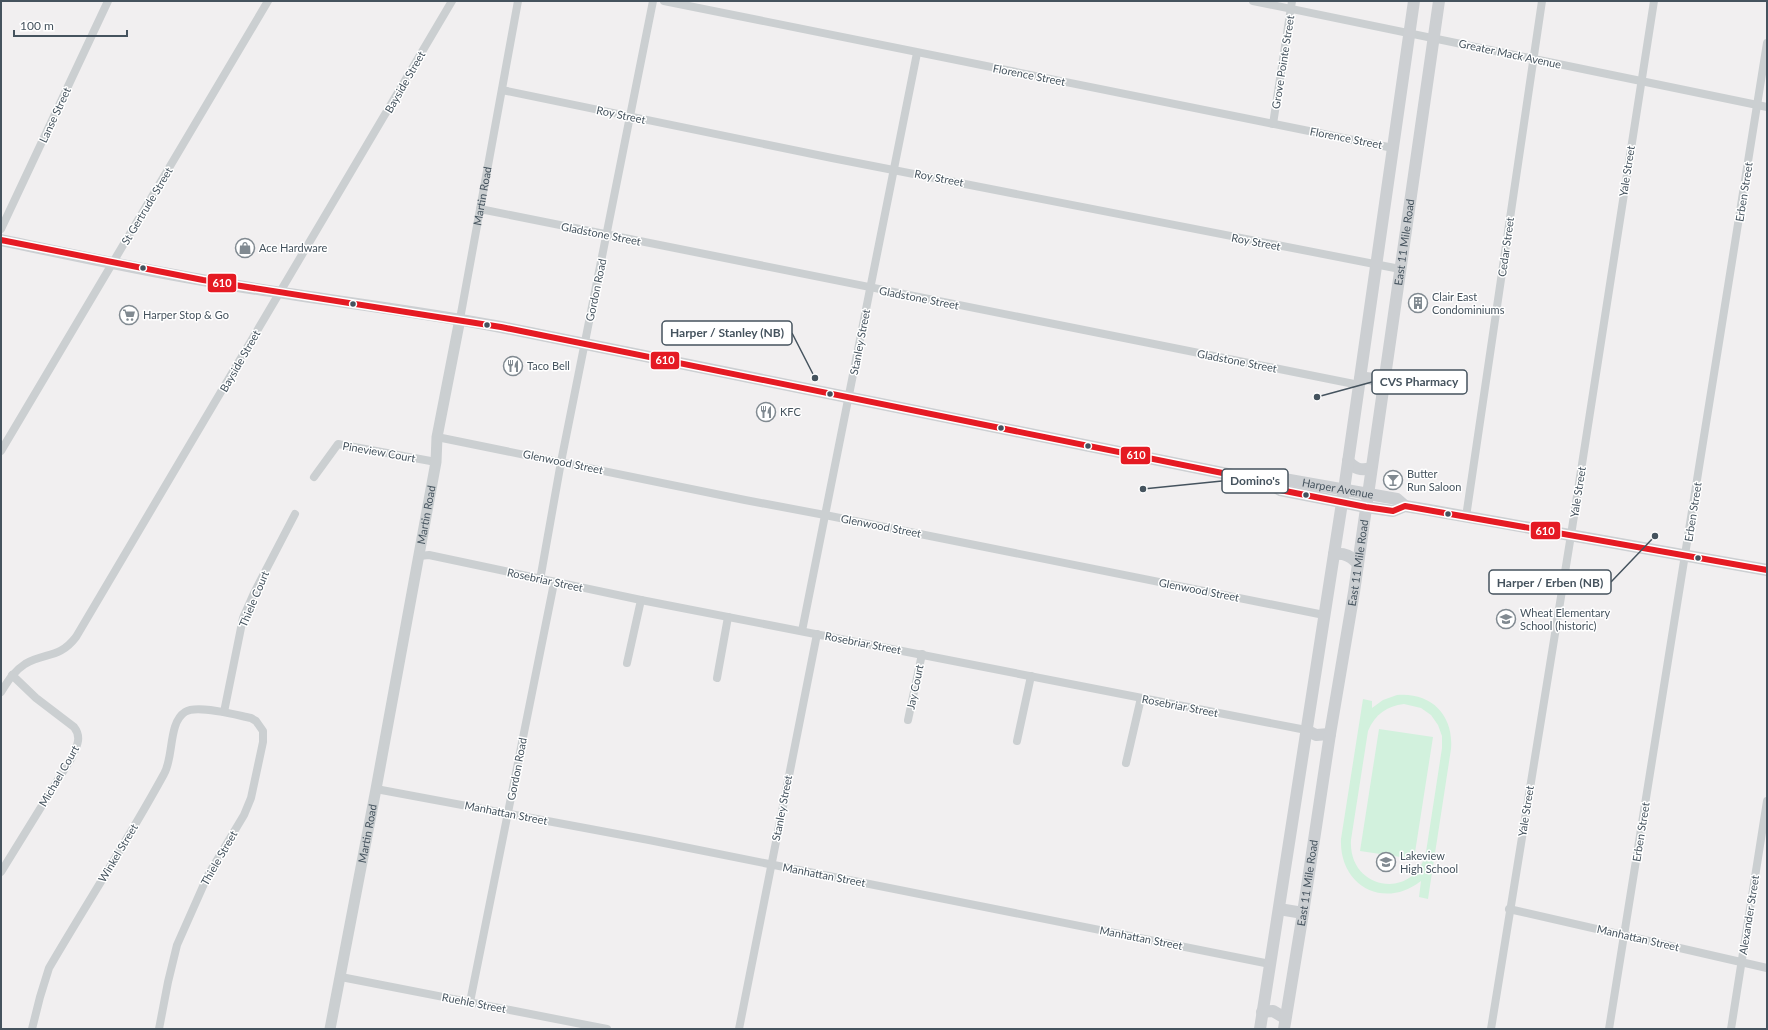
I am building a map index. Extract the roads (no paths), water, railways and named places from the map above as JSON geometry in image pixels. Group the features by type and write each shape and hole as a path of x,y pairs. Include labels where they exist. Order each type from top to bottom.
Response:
{"main road":[{"path":"1260,1029 1344,490 1414,1"},
{"name":"East 11 Mile Road","path":"1284,1024 1358,564 1439,1"},
{"name":"Harper Avenue","path":"1,240 112,264 280,292 460,319 1267,482 1280,490 1342,503 1393,511 1405,506"},
{"path":"1359,382 1370,378 1375,380 1383,388"},
{"path":"1348,461 1352,465 1362,470 1371,468"},
{"name":"Harper Avenue","path":"1267,482 1284,479 1397,499 1405,506 1767,570"},
{"path":"1334,554 1344,554 1350,556 1358,564"},
{"path":"1306,730 1316,735 1330,734"},
{"path":"1279,909 1303,913"},
{"path":"1262,1012 1272,1011 1284,1024"}],"street":[{"name":"Lanse Street","path":"1,229 108,1"},
{"name":"St Gertrude Street","path":"1,451 268,1"},
{"name":"Bayside Street","path":"1,692 12,675 26,664 65,650 76,637 452,1"},
{"name":"Martin Road","path":"330,1029 419,556 436,462 438,437 518,1"},
{"name":"Gordon Road","path":"540,580 561,462 654,1"},
{"name":"Florence Street","path":"664,1 1393,148"},
{"name":"Greater Mack Avenue","path":"1253,1 1291,5 1434,38 1767,107"},
{"name":"Cedar Street","path":"1466,517 1542,1"},
{"name":"Yale Street","path":"1491,1029 1509,909 1571,535 1654,1"},
{"name":"Grove Pointe Street","path":"1273,124 1291,5"},
{"name":"Erben Street","path":"1610,1029 1767,43"},
{"name":"Stanley Street","path":"802,631 917,53"},
{"name":"Roy Street","path":"502,90 894,170 1376,265"},
{"name":"Gladstone Street","path":"480,209 870,288 1359,382"},
{"path":"1376,265 1400,269"},
{"name":"Glenwood Street","path":"438,437 745,500 1324,615"},
{"name":"Pineview Court","path":"314,477 338,444 436,462"},
{"name":"Thiele Court","path":"224,712 243,618 254,592 295,514"},
{"name":"Rosebriar Street","path":"419,556 429,555 554,583 1306,730"},
{"name":"Gordon Road","path":"470,1002 554,583"},
{"path":"627,663 641,600"},
{"path":"716,678 728,617"},
{"name":"Stanley Street","path":"739,1029 817,634"},
{"name":"Jay Court","path":"908,720 922,654"},
{"name":"Michael Court","path":"1,872 72,757 79,740 77,731 74,727 41,703 12,675"},
{"path":"1017,741 1031,676"},
{"path":"1126,763 1141,698"},
{"name":"Winkel Street","path":"32,1029 49,968 166,772 177,722 184,712 190,710 224,712"},
{"name":"Thiele Street","path":"159,1029 177,945 208,875 244,815 256,780 263,742 263,731 261,726 250,718 224,712"},
{"name":"Manhattan Street","path":"376,788 771,864 1270,964"},
{"name":"Alexander Street","path":"1731,1029 1767,801"},
{"name":"Manhattan Street","path":"1509,909 1767,968"},
{"name":"Ruehle Street","path":"340,978 606,1029"}],"place":[{"name":"Ace Hardware","path":"245,248"},
{"name":"Clair East Condominiums","path":"1418,303"},
{"name":"Harper Stop & Go","path":"129,315"},
{"name":"Taco Bell","path":"513,366"},
{"name":"Harper / Stanley (NB)","path":"815,378"},
{"name":"CVS Pharmacy","path":"1317,397"},
{"name":"KFC","path":"766,412"},
{"name":"Butter Run Saloon","path":"1393,480"},
{"name":"Domino's","path":"1143,489"},
{"name":"Harper / Erben (NB)","path":"1655,536"},
{"name":"Wheat Elementary School (historic)","path":"1506,619"},
{"name":"Lakeview High School","path":"1386,862"}]}
